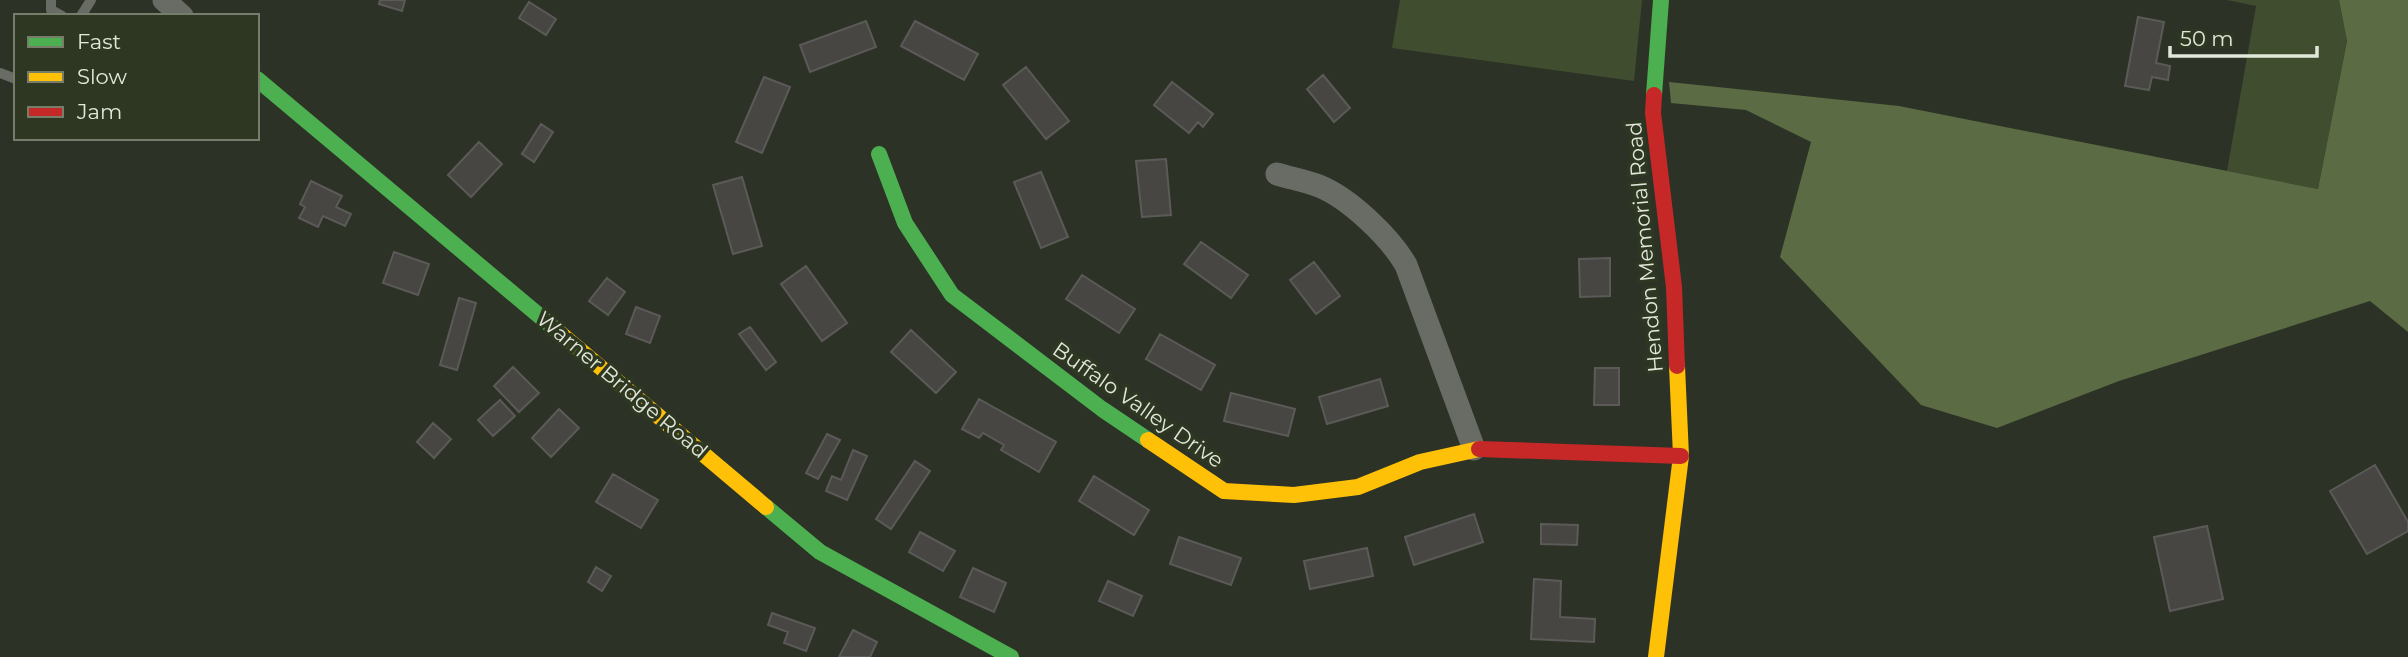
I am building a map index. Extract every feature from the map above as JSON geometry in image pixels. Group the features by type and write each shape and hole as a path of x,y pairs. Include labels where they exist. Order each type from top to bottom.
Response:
{"street":[{"path":"164,0 181,14"},
{"name":"Hendon Memorial Road","path":"1656,657 1681,456 1674,287 1653,113 1661,0"},
{"name":"Warner Bridge Road","path":"259,81 820,551 1011,657"},
{"name":"Buffalo Valley Drive","path":"878,154 905,223 952,295 1102,409 1224,491 1294,495 1357,487 1420,462 1474,449 1681,456"},
{"path":"1277,174 1320,187 1370,221 1394,244 1406,265 1474,449"}],"lane":[{"path":"51,0 51,10 58,14"}],"green space":[{"path":"1400,0 1642,0 1634,81 1392,48"},
{"path":"2227,0 2339,0 2347,41 2318,189 2227,171 2256,6"},
{"path":"2339,0 2408,0 2408,332 2370,301 2119,381 1997,428 1921,405 1780,257 1811,142 1746,110 1671,103 1669,82 1899,106 2318,189 2347,41"}],"building":[{"path":"380,0 405,0 402,11 379,4"},
{"path":"529,2 556,19 546,35 519,18"},
{"path":"2138,17 2164,22 2156,63 2170,66 2168,80 2152,77 2149,90 2125,86"},
{"path":"866,21 876,47 810,72 800,45"},
{"path":"915,21 978,54 964,80 901,46"},
{"path":"1026,67 1069,121 1046,139 1003,85"},
{"path":"1323,75 1350,108 1334,122 1307,89"},
{"path":"764,77 790,87 762,153 736,142"},
{"path":"1172,82 1213,114 1203,127 1198,122 1189,133 1154,105"},
{"path":"541,124 553,132 534,162 522,154"},
{"path":"479,142 502,164 471,197 448,175"},
{"path":"1166,159 1171,215 1142,217 1136,161"},
{"path":"1041,172 1068,237 1041,248 1014,182"},
{"path":"742,177 762,246 733,254 713,185"},
{"path":"311,181 342,196 336,207 351,214 345,226 323,216 318,227 299,218 305,207 300,204"},
{"path":"1201,242 1248,275 1231,298 1184,264"},
{"path":"394,252 429,264 418,295 383,283"},
{"path":"1610,258 1610,296 1580,297 1579,259"},
{"path":"1314,262 1340,296 1316,314 1290,280"},
{"path":"806,266 847,323 822,341 781,284"},
{"path":"1082,275 1135,309 1119,333 1066,299"},
{"path":"607,278 625,292 608,315 589,301"},
{"path":"459,298 476,303 457,370 440,365"},
{"path":"636,307 660,316 650,343 626,334"},
{"path":"750,327 776,362 766,370 739,334"},
{"path":"911,330 956,372 936,393 891,352"},
{"path":"1160,334 1215,365 1201,390 1146,359"},
{"path":"513,367 539,393 519,412 494,386"},
{"path":"1595,368 1619,368 1619,405 1594,405"},
{"path":"1380,379 1388,406 1327,424 1319,397"},
{"path":"1231,393 1295,409 1288,436 1224,421"},
{"path":"979,399 1056,442 1039,472 1001,450 1004,445 983,433 979,438 962,429"},
{"path":"500,400 515,416 493,436 478,420"},
{"path":"559,409 579,428 551,457 532,438"},
{"path":"433,423 451,439 434,458 417,442"},
{"path":"827,434 840,440 818,479 806,473"},
{"path":"853,450 867,456 847,500 826,491 832,476 841,480"},
{"path":"915,461 930,471 891,529 876,519"},
{"path":"2375,465 2408,522 2408,531 2367,554 2330,491"},
{"path":"613,474 658,500 641,528 596,502"},
{"path":"1094,476 1149,510 1134,535 1079,501"},
{"path":"1474,514 1483,542 1414,565 1405,537"},
{"path":"1541,524 1578,525 1577,545 1541,544"},
{"path":"2207,526 2223,599 2170,611 2154,537"},
{"path":"920,532 955,551 943,571 909,552"},
{"path":"1179,537 1241,558 1231,585 1170,564"},
{"path":"1367,548 1373,576 1310,589 1304,561"},
{"path":"596,567 611,576 602,591 588,582"},
{"path":"973,568 1006,583 994,612 960,597"},
{"path":"1534,579 1561,581 1560,617 1595,619 1594,642 1531,639"},
{"path":"1108,581 1142,596 1133,616 1099,601"},
{"path":"772,613 815,628 806,651 784,643 788,632 768,625"},
{"path":"853,630 877,642 870,657 839,657"}],"traffic: fast":[{"path":"1654,95 1661,0"},
{"path":"259,81 561,334"},
{"path":"879,154 905,223 952,295 1102,409 1148,440"},
{"path":"766,507 820,552 1011,657"}],"traffic: slow":[{"path":"561,334 766,507"},
{"path":"1656,657 1681,456 1677,366"},
{"path":"1148,440 1224,491 1294,495 1358,487 1420,462 1479,449"}],"traffic: jam":[{"path":"1654,95 1653,113 1674,287 1677,366"},
{"path":"1479,449 1681,456"}]}
